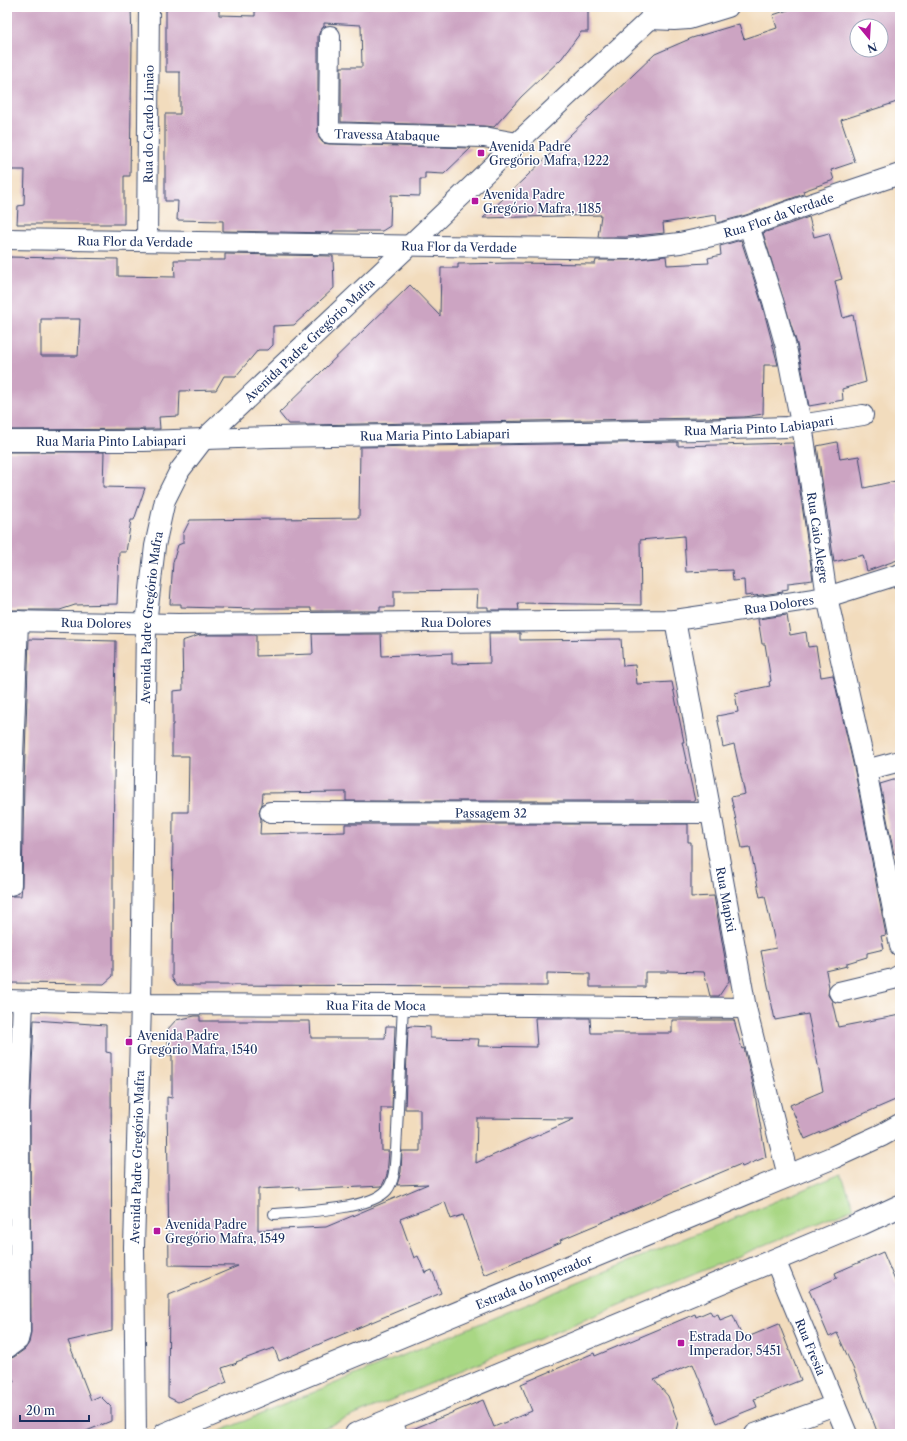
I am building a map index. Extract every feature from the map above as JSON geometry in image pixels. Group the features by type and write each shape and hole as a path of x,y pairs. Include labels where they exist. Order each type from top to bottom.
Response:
{"main road":[{"name":"Estrada do Imperador","path":"165,1434 834,1157 900,1125"},
{"path":"356,1434 394,1427 775,1260 899,1209"}],"street":[{"name":"Rua do Cardo Limão","path":"147,240 149,7"},
{"path":"651,13 674,20 689,20 728,7"},
{"name":"Avenida Padre Gregório Mafra","path":"136,1434 134,1247 141,1004 146,624 155,546 164,500 180,470 203,440 411,244 651,13"},
{"name":"Travessa Atabaque","path":"330,36 328,133 484,137 517,142"},
{"name":"Rua Flor da Verdade","path":"7,239 411,244 627,249 686,241 749,226 900,174"},
{"name":"Rua Caio Alegre","path":"749,226 786,347 801,425 827,597 866,770 893,873 900,946"},
{"name":"Rua Maria Pinto Labiapari","path":"7,441 143,441 272,437 693,431 787,427 863,415"},
{"name":"Rua Dolores","path":"13,621 146,624 675,620 827,597 900,574"},
{"name":"Rua Mapixi","path":"675,620 746,1008 788,1176"},
{"path":"10,885 9,858 12,784 13,621"},
{"path":"866,770 900,761"},
{"name":"Passagem 32","path":"270,812 711,813"},
{"path":"839,992 893,979 900,975"},
{"path":"7,1348 18,1340 20,1332 18,1109 15,1000"},
{"name":"Rua Fita de Moca","path":"15,1000 141,1004 746,1008"},
{"name":"Rua Fresia","path":"775,1260 847,1434"},
{"path":"756,1434 835,1405"}],"lane":[{"path":"274,1214 313,1212 342,1208 373,1199 387,1190 394,1172 396,1151 403,1005"}],"green space":[{"path":"841,1174 854,1208 309,1434 213,1434"}],"building":[{"path":"7,7 131,7 132,43 130,176 124,176 124,224 17,224 18,206 24,205 25,170 7,170"},
{"path":"166,7 219,7 219,15 255,16 255,7 588,7 588,32 581,32 562,58 521,97 494,127 341,122 341,67 362,67 361,25 324,23 324,26 318,36 318,133 319,138 323,143 471,148 444,174 425,173 425,179 420,179 420,196 391,195 390,226 382,231 333,231 333,233 223,231 223,221 177,220 178,201 165,201 165,114 180,114 180,72 166,72"},
{"path":"797,7 900,7 900,101 841,120 855,162 831,170 834,180 803,191 804,194 746,215 717,223 716,215 663,223 664,233 626,237 598,237 601,215 483,218 655,54 692,38 739,24 744,39 777,28 773,15"},
{"path":"809,217 814,237 829,233 842,279 835,281 843,318 853,315 866,382 842,389 843,400 809,406 797,344 763,233"},
{"path":"741,240 762,304 778,365 764,365 763,414 744,417 306,425 288,424 279,413 410,285 440,316 441,268 458,268 458,264 595,264 596,260 628,260 666,256 667,265 709,263 708,258 721,255 720,246"},
{"path":"225,254 333,256 334,288 294,325 273,326 273,345 268,350 258,350 236,376 224,376 216,390 180,391 179,416 159,417 160,429 7,430 7,257 118,259 118,276 175,277 174,260 225,260","holes":["41,319 80,319 78,356 41,356"]},
{"path":"678,442 678,446 793,443 813,580 788,583 788,589 782,590 783,592 745,596 744,580 733,581 732,570 686,572 684,536 640,540 641,605 518,603 519,610 488,610 488,607 477,607 478,590 394,591 394,607 380,607 380,611 311,611 311,608 255,609 181,607 181,604 170,604 173,562 178,545 183,543 183,534 190,520 359,518 360,447"},
{"path":"837,442 840,459 859,456 864,488 900,480 900,559 867,571 863,555 834,562 817,446"},
{"path":"7,452 104,452 103,487 145,488 134,520 131,520 126,552 119,552 117,604 75,605 60,610 7,610"},
{"path":"787,615 790,635 806,632 808,647 816,646 821,677 833,675 855,772 886,935 881,936 884,949 867,953 867,957 847,963 847,966 826,971 829,987 828,995 832,1001 838,1027 900,1015 900,1098 805,1139 790,1105 823,1091 808,1014 775,1020 761,951 776,948 765,896 760,897 750,847 742,848 731,797 745,794 734,744 723,747 717,716 738,712 735,693 770,686 769,682 771,681 765,644 762,644 758,619"},
{"path":"489,633 520,633 520,640 621,639 623,666 635,665 637,684 672,682 684,742 682,742 695,801 346,801 346,792 263,793 262,804 259,812 261,819 260,834 345,832 345,824 688,824 688,842 691,842 691,897 714,896 729,981 719,996 710,996 704,972 667,971 645,972 645,987 590,987 590,974 547,973 547,986 177,985 172,978 173,812 188,812 189,756 172,756 172,725 173,691 183,690 182,641 200,635 256,635 256,656 313,654 312,634 381,634 382,656 452,653 452,664 490,663"},
{"path":"29,639 116,641 113,976 104,984 7,983 7,896 21,896 22,885"},
{"path":"900,778 900,852 894,854 880,784"},
{"path":"200,1016 200,1021 310,1021 311,1038 385,1038 386,1026 395,1026 392,1108 381,1108 382,1151 389,1151 387,1175 382,1186 299,1190 299,1187 258,1189 258,1230 326,1227 428,1184 397,1185 401,1172 402,1151 420,1151 420,1109 405,1109 408,1027 411,1026 430,1027 430,1038 479,1039 478,1046 537,1047 535,1018 590,1018 591,1033 672,1033 672,1020 734,1020 742,1049 744,1048 753,1084 766,1157 742,1167 741,1164 560,1240 561,1242 484,1275 463,1215 451,1219 445,1202 400,1219 414,1258 418,1256 425,1273 432,1270 441,1293 279,1361 274,1348 236,1362 237,1363 222,1368 227,1382 178,1402 168,1397 169,1295 238,1266 169,1265 167,1097 172,1098 172,1055 168,1055 168,1029 176,1020","holes":["477,1118 574,1119 476,1163"]},
{"path":"34,1020 106,1025 106,1052 111,1053 112,1331 68,1341 91,1400 100,1396 111,1407 111,1421 79,1434 7,1434 7,1384 14,1382 7,1359 14,1357 25,1349 29,1343 31,1332 30,1109"},
{"path":"7,1045 10,1046 8,1168"},
{"path":"7,1251 8,1331 7,1334"},
{"path":"883,1252 896,1283 900,1281 900,1434 878,1434 854,1370 837,1333 829,1337 809,1290 837,1278 835,1273"},
{"path":"710,1311 713,1316 718,1314 720,1320 733,1315 743,1339 779,1324 801,1380 754,1399 757,1407 717,1423 693,1364 654,1380 668,1396 678,1422 676,1431 669,1434 408,1434 408,1431 483,1400 494,1427 532,1411 521,1384 594,1353 595,1356 695,1314 696,1317"}],"place":[{"name":"Avenida Padre Gregório Mafra, 1222","path":"481,153"},
{"name":"Avenida Padre Gregório Mafra, 1185","path":"475,201"},
{"name":"Avenida Padre Gregório Mafra, 1540","path":"129,1042"},
{"name":"Avenida Padre Gregório Mafra, 1549","path":"157,1231"},
{"name":"Estrada Do Imperador, 5451","path":"681,1343"}]}
